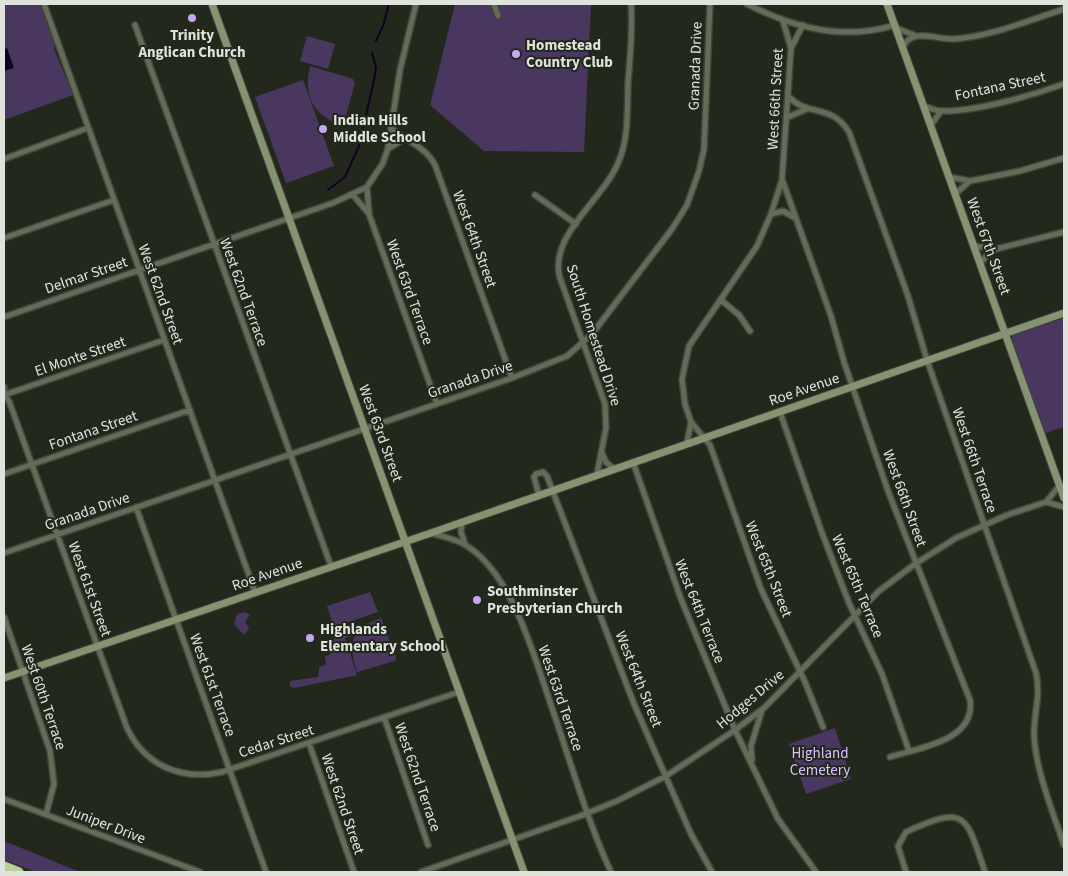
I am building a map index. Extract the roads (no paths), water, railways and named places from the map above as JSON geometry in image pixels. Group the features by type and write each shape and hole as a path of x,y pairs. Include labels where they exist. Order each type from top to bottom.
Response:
{"highway":[{"path":"4,866 19,872"}],"main road":[{"name":"West 63rd Street","path":"212,4 524,872"},
{"name":"West 67th Street","path":"887,4 1064,498"},
{"name":"Roe Avenue","path":"4,678 431,533 1064,313"}],"street":[{"name":"West 62nd Street","path":"44,4 255,592"},
{"path":"367,187 383,164 388,148 400,70 416,4"},
{"path":"494,4 498,16"},
{"name":"South Homestead Drive","path":"598,474 607,415 558,265 561,247 614,173 624,146 631,4"},
{"path":"747,4 783,21 803,25 862,33 895,27 915,35 941,39 967,37 1064,8"},
{"name":"Granada Drive","path":"4,552 553,364 574,352 672,230 694,189 704,150 711,5"},
{"name":"West 66th Street","path":"783,21 791,48 788,117 782,179 831,316 852,386 915,564 968,693 971,710 966,723 956,734 909,751"},
{"name":"West 62nd Terrace","path":"135,25 331,566"},
{"path":"791,48 803,25"},
{"path":"903,47 907,39 915,35"},
{"name":"Fontana Street","path":"924,106 941,111 996,103 1064,84"},
{"name":"West 66th Terrace","path":"789,97 801,106 831,114 849,132 908,296 927,360 1036,673 1039,695 1034,736 1044,783 1064,845"},
{"path":"788,117 800,110 810,109"},
{"name":"Fontana Street","path":"931,125 941,111"},
{"path":"4,160 88,128"},
{"name":"West 64th Street","path":"391,128 404,139 418,145 430,156 436,165 512,378"},
{"path":"388,148 404,139"},
{"path":"949,176 970,181 1064,158"},
{"name":"West 65th Street","path":"687,443 691,422 682,388 684,363 696,333 721,300 757,246 771,214 782,179"},
{"path":"955,194 970,181"},
{"name":"Delmar Street","path":"4,317 289,219 353,195 367,187"},
{"name":"West 63rd Terrace","path":"367,187 369,214 437,404"},
{"path":"353,195 369,214"},
{"path":"535,195 576,224"},
{"path":"4,238 114,200"},
{"path":"771,214 783,211 796,218"},
{"path":"980,264 987,255 996,249 1064,232"},
{"path":"974,246 996,249"},
{"path":"721,300 739,316 750,331"},
{"name":"El Monte Street","path":"4,395 164,340"},
{"name":"West 61st Street","path":"4,387 4,395 9,401 122,716"},
{"name":"Fontana Street","path":"4,474 190,410"},
{"name":"West 65th Terrace","path":"780,412 822,533 855,615 882,674 909,751"},
{"name":"West 65th Street","path":"691,422 710,445 762,588 823,727"},
{"path":"602,452 606,462 614,469"},
{"name":"West 64th Terrace","path":"633,462 681,599 736,730 778,819 816,872"},
{"path":"539,495 533,480 538,472 545,473 553,490"},
{"path":"1060,485 1046,502 1064,507"},
{"name":"West 64th Street","path":"553,490 616,656 691,834 712,872"},
{"name":"Hodges Drive","path":"421,872 588,813 666,776 736,730 764,708 880,591 915,564 956,538 984,524 1046,502"},
{"name":"West 61st Terrace","path":"136,507 266,872"},
{"path":"462,522 461,532 466,544"},
{"name":"West 63rd Terrace","path":"431,533 466,544 491,569 509,598 531,648 588,813 611,872"},
{"name":"West 60th Terrace","path":"4,617 53,763 52,791 46,814"},
{"name":"Cedar Street","path":"122,716 137,746 148,757 167,769 187,775 202,776 230,769 459,692"},
{"name":"West 64th Terrace","path":"752,765 750,746 764,708"},
{"name":"West 62nd Terrace","path":"384,717 428,845"},
{"name":"West 62nd Street","path":"309,743 354,872"},
{"path":"890,757 909,751"},
{"name":"Juniper Drive","path":"4,799 200,872"},
{"path":"906,872 899,852 900,840 906,832 948,817 964,820 971,832 985,872"}],"waterway":[{"path":"376,41 383,26 389,4"},
{"path":"328,190 345,177 359,146 376,67 372,53"}],"place":[{"name":"Trinity Anglican Church","path":"192,18"},
{"name":"Homestead Country Club","path":"516,54"},
{"name":"Indian Hills Middle School","path":"323,129"},
{"name":"Southminster Presbyterian Church","path":"477,600"},
{"name":"Highlands Elementary School","path":"310,638"}],"park label":[{"name":"Highland Cemetery","path":"820,762"}]}
